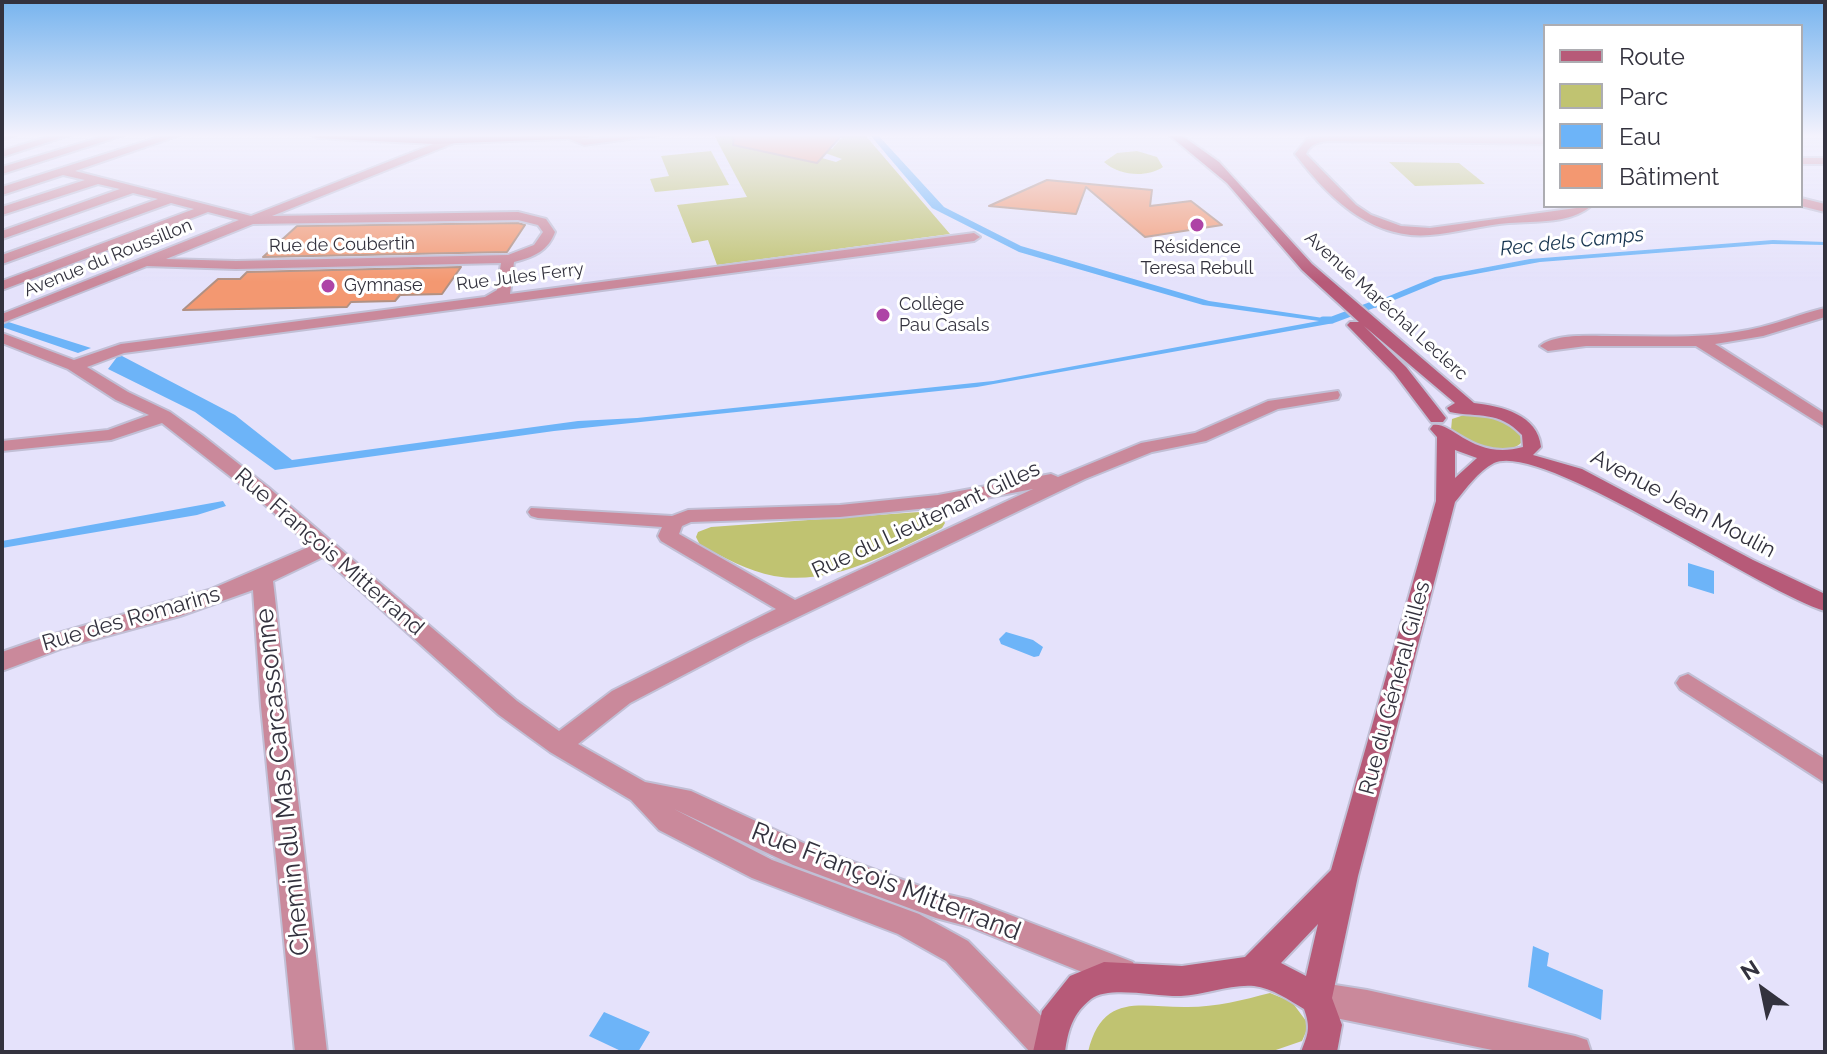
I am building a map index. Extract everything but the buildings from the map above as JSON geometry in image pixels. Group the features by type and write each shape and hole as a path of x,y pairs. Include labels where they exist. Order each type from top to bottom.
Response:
{"main road":[{"name":"Avenue Maréchal Leclerc","path":"1222,184 1271,246 1469,407"},
{"name":"Avenue Maréchal Leclerc","path":"1238,184 1339,303"},
{"name":"Avenue Maréchal Leclerc","path":"1367,327 1437,418 1439,430 1446,437"},
{"path":"1437,418 1445,411 1469,407 1495,411 1517,421 1531,434 1524,451 1492,456 1466,449 1446,437"},
{"name":"Rue du Général Gilles","path":"1316,998 1344,876 1446,501 1446,437"},
{"name":"Avenue Jean Moulin","path":"1524,451 1582,464 1825,590"},
{"name":"Avenue Jean Moulin","path":"1524,451 1575,473 1746,565 1825,603"},
{"name":"Rue du Général Gilles","path":"1446,501 1472,471 1492,456"},
{"name":"Rue du Général Gilles","path":"1253,971 1344,876"},
{"path":"1049,1050 1053,1022 1081,987 1104,977 1182,981 1253,971 1275,976 1316,998 1326,1025 1324,1045 1317,1052"}],"street":[{"path":"2,191 22,184"},
{"path":"2,211 84,184"},
{"path":"114,184 253,220"},
{"name":"Avenue du Roussillon","path":"2,319 342,184"},
{"path":"1329,184 1361,217 1397,229 1423,232 1485,221 1567,214 1580,208"},
{"path":"2,236 133,189"},
{"path":"2,260 170,199"},
{"path":"1803,202 1825,208"},
{"path":"2,286 207,208"},
{"name":"Rue de Coubertin","path":"145,262 236,265 508,259 537,249 547,241 547,226 534,218 518,216 253,220"},
{"path":"2,236 121,272"},
{"name":"Rue Jules Ferry","path":"74,366 121,349 974,237"},
{"path":"488,301 504,292 508,259"},
{"path":"1548,346 1572,341 1699,341 1760,332 1825,312"},
{"name":"Rue François Mitterrand","path":"2,338 74,366 122,396 164,416 261,491 508,708 559,745 640,792 669,822 775,874 908,924 957,951 1049,1050"},
{"path":"1699,341 1825,422"},
{"name":"Rue du Lieutenant Gilles","path":"559,745 621,697 794,609 1078,475 1147,447 1200,437 1274,405 1332,395"},
{"path":"2,446 111,435 164,416"},
{"name":"Rue du Lieutenant Gilles","path":"538,512 674,522 688,516 840,511 938,501 1078,475"},
{"path":"674,522 668,536 794,609"},
{"name":"Chemin du Mas Carcassonne","path":"311,1052 262,580 323,548"},
{"name":"Rue des Romarins","path":"2,662 32,648 152,617 262,580"},
{"path":"1688,683 1825,772"},
{"name":"Rue François Mitterrand","path":"640,792 682,799 803,856 936,905 971,914 1131,976"},
{"path":"1316,998 1367,1006 1575,1052"}],"green space":[{"path":"652,184 729,185 655,192"},
{"path":"740,184 907,184 950,234 717,265 708,240 692,243 677,205 747,197"},
{"path":"1413,184 1478,184 1415,186"},
{"path":"1467,414 1509,423 1520,434 1522,442 1496,451 1466,442 1451,430 1452,419"},
{"path":"933,511 940,514 945,523 942,528 861,565 818,576 796,578 755,571 700,545 696,537 698,532 711,527"},
{"path":"1270,993 1292,1002 1309,1025 1302,1041 1270,1052 1088,1052 1103,1019 1126,1007 1209,1006"}],"water":[{"path":"912,184 923,184 944,207 1021,246 1209,301 1330,319 1334,323 977,387 554,431 275,470 195,412 108,369 117,357 122,356 235,415 292,460 578,421 637,418 993,381 1319,321 1203,305 1019,252 932,208"},
{"path":"1773,240 1825,242 1825,245 1772,244 1540,262 1443,280 1375,308 1370,304 1435,277 1530,259"},
{"path":"2,320 91,348 78,353 2,327"},
{"path":"223,501 226,506 197,515 2,548 2,541"},
{"path":"1688,563 1714,571 1714,594 1688,586"},
{"path":"1006,632 1033,640 1043,647 1039,656 1034,657 1001,644 999,639"},
{"path":"1533,946 1549,953 1547,966 1603,990 1601,1020 1528,987"},
{"path":"604,1012 650,1032 638,1052 623,1052 589,1036"}],"waterway":[{"name":"Rec dels Camps","path":"1323,320 1332,320 1380,302"}],"place":[{"name":"Résidence Teresa Rebull","path":"1197,225"},
{"name":"Gymnase","path":"328,286"},
{"name":"Collège Pau Casals","path":"883,315"}]}
